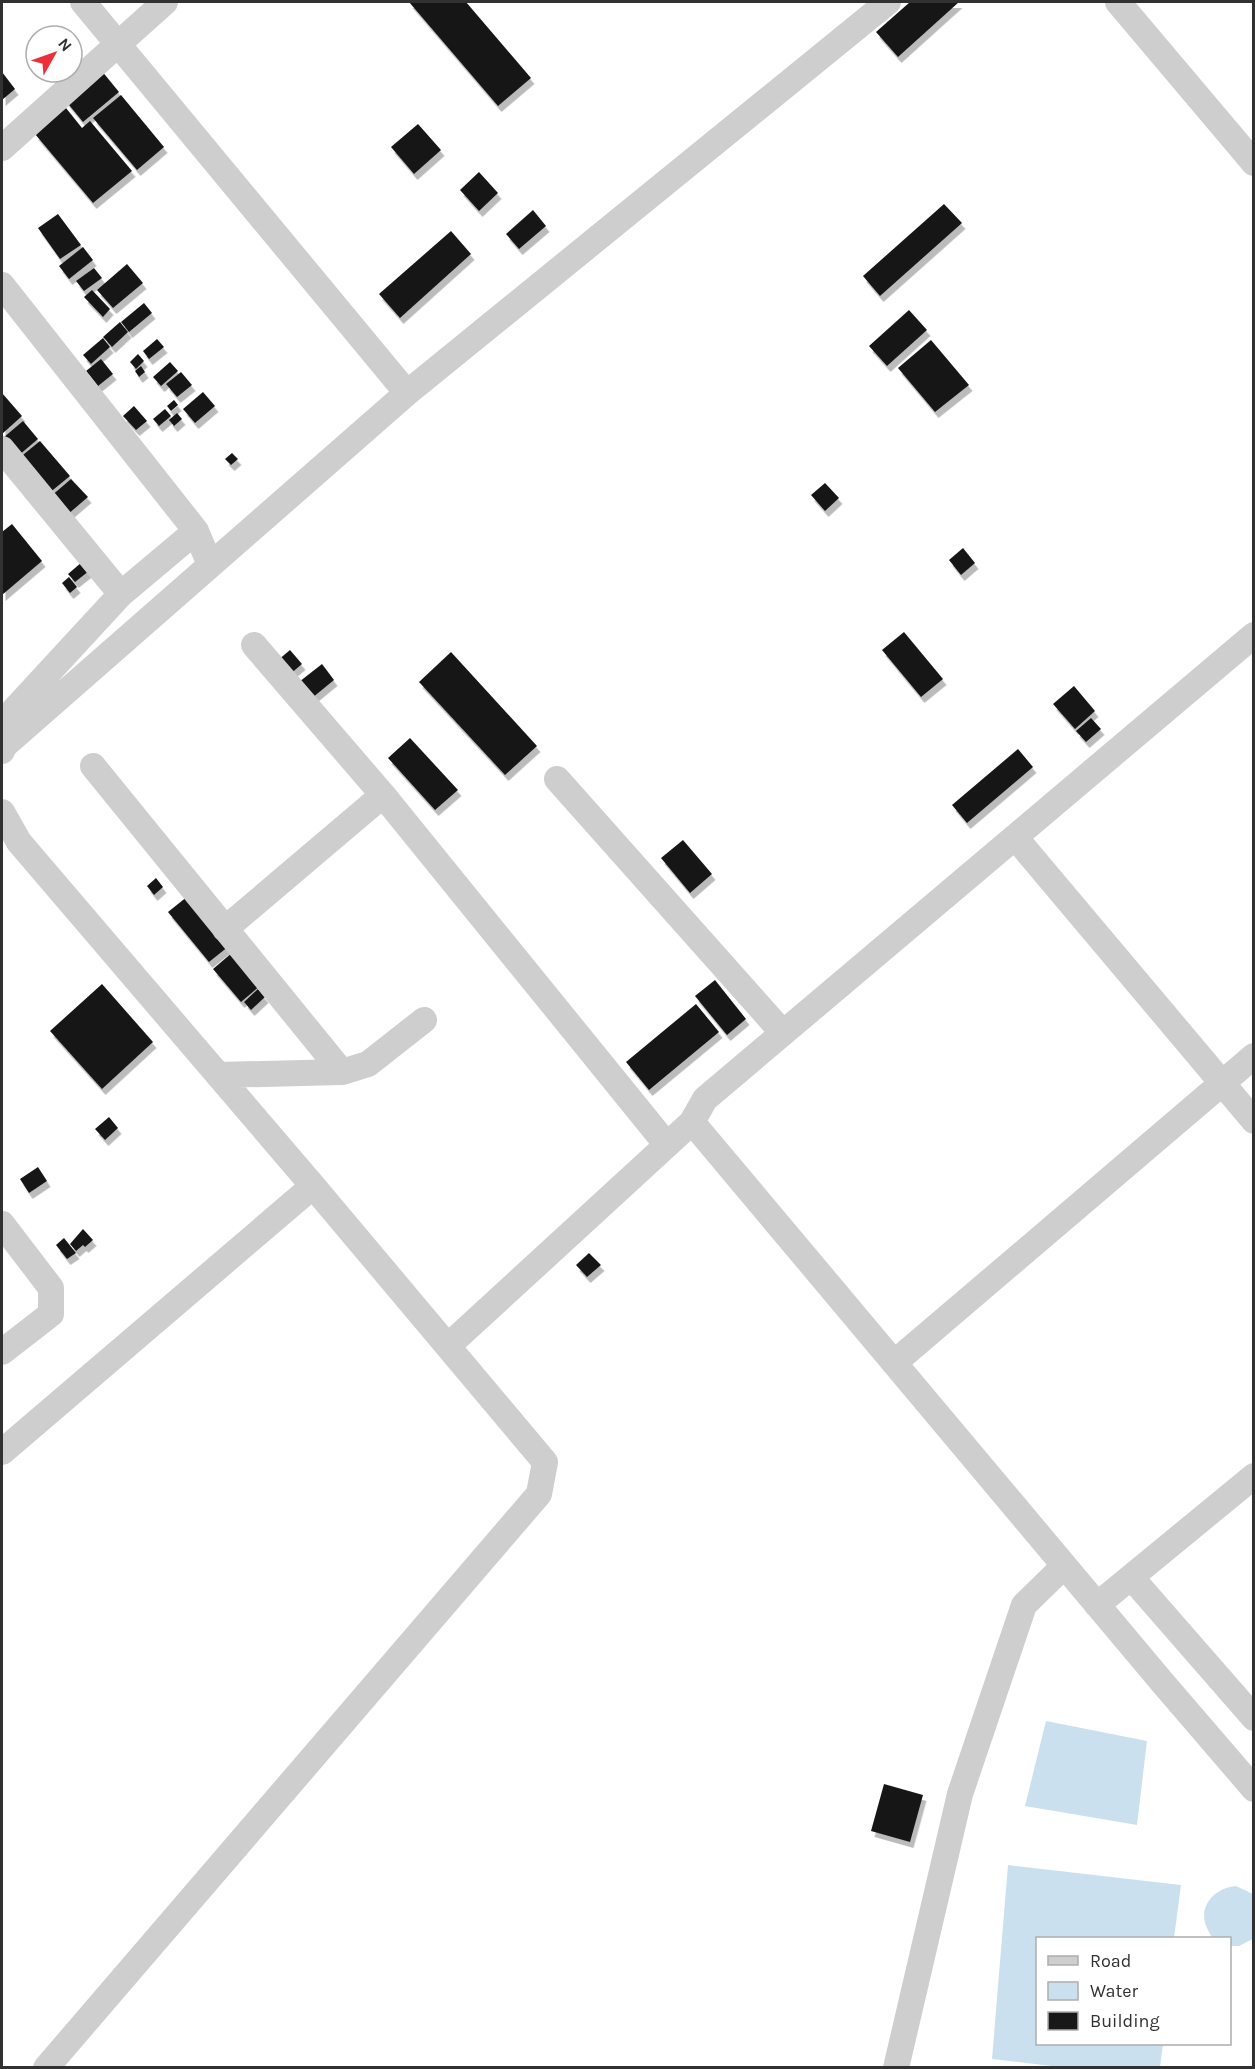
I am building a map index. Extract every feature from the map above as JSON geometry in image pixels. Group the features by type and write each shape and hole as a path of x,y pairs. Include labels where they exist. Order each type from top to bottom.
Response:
{"lane":[{"path":"83,2 407,393"},
{"path":"2,148 165,2"},
{"path":"2,737 210,565 407,393 888,2"},
{"path":"1118,2 1254,163"},
{"path":"2,285 196,531 210,565"},
{"path":"2,449 121,594"},
{"path":"2,737 121,594 196,531"},
{"path":"448,1347 692,1122 705,1099 1254,635"},
{"path":"254,645 383,795 667,1145"},
{"path":"93,766 342,1072"},
{"path":"557,779 783,1033"},
{"path":"225,929 383,795"},
{"path":"2,812 19,842 313,1186 544,1462 539,1494 46,2067"},
{"path":"1015,837 1254,1121"},
{"path":"218,1076 342,1072 368,1064 424,1020"},
{"path":"894,1363 1254,1056"},
{"path":"692,1122 1064,1566 1254,1788"},
{"path":"2,1452 313,1186"},
{"path":"2,1224 51,1288 51,1314 2,1352"},
{"path":"1097,1605 1254,1476"},
{"path":"896,2067 960,1794 1024,1605 1064,1566"},
{"path":"1131,1576 1254,1718"}],"water":[{"path":"1046,1721 1147,1741 1137,1825 1025,1806"},
{"path":"1008,1865 1181,1885 1174,1937 1036,1937 1036,2045 1163,2045 1160,2067 1068,2068 992,2059"},
{"path":"1236,1886 1253,1894 1253,1939 1239,1946 1231,1946 1231,1937 1212,1937 1205,1924 1205,1908 1209,1901 1214,1895"}],"building":[{"path":"409,2 466,2 531,78 498,106"},
{"path":"910,2 959,2 898,57 876,32"},
{"path":"101,70 119,92 83,122 65,100"},
{"path":"2,72 15,89 2,100"},
{"path":"121,95 164,147 137,170 93,118"},
{"path":"66,108 82,128 90,121 132,171 93,203 35,134"},
{"path":"418,124 441,150 414,174 391,147"},
{"path":"479,172 498,193 479,211 460,190"},
{"path":"944,204 962,223 880,296 863,276"},
{"path":"533,210 546,226 519,249 506,234"},
{"path":"58,214 81,245 60,259 38,228"},
{"path":"451,231 471,254 400,318 379,294"},
{"path":"83,247 93,260 69,279 59,266"},
{"path":"127,264 143,283 113,308 97,290"},
{"path":"94,268 102,278 84,291 76,281"},
{"path":"92,290 110,309 103,317 84,297"},
{"path":"144,303 152,313 129,332 121,322"},
{"path":"909,310 927,330 887,366 869,346"},
{"path":"120,322 128,332 112,347 103,337"},
{"path":"103,338 110,347 91,364 83,355"},
{"path":"157,339 164,347 149,359 143,351"},
{"path":"931,340 969,385 935,412 898,368"},
{"path":"138,354 144,361 136,369 130,362"},
{"path":"101,359 113,374 98,386 86,371"},
{"path":"170,362 178,371 161,386 153,377"},
{"path":"141,366 145,372 139,377 135,371"},
{"path":"181,372 192,385 177,397 166,384"},
{"path":"203,392 215,406 195,423 183,409"},
{"path":"2,393 22,416 2,434"},
{"path":"174,400 178,405 171,411 167,406"},
{"path":"134,406 147,421 136,430 123,416"},
{"path":"165,409 171,416 159,426 153,419"},
{"path":"177,413 182,419 174,426 169,420"},
{"path":"23,421 38,439 18,456 3,438"},
{"path":"40,441 70,476 48,494 18,459"},
{"path":"232,453 238,459 231,465 225,459"},
{"path":"71,479 88,497 67,515 50,497"},
{"path":"825,483 839,498 825,511 811,495"},
{"path":"12,524 42,561 2,595 2,532"},
{"path":"963,548 975,563 961,575 949,560"},
{"path":"82,562 89,571 75,582 68,574"},
{"path":"69,577 77,587 70,593 62,583"},
{"path":"904,632 943,679 921,697 882,650"},
{"path":"290,650 302,664 289,675 277,661"},
{"path":"451,652 537,746 505,775 419,682"},
{"path":"322,664 334,680 312,698 299,682"},
{"path":"1074,686 1095,711 1075,729 1053,704"},
{"path":"1091,718 1101,729 1086,742 1076,731"},
{"path":"410,738 458,790 435,810 388,758"},
{"path":"1018,749 1033,767 967,823 952,805"},
{"path":"683,840 712,874 690,893 661,858"},
{"path":"156,878 163,887 154,895 147,886"},
{"path":"188,896 229,946 209,962 168,912"},
{"path":"233,952 262,984 241,1002 213,969"},
{"path":"715,980 746,1019 727,1035 695,996"},
{"path":"102,984 153,1042 102,1089 50,1031"},
{"path":"258,989 265,997 251,1010 244,1002"},
{"path":"696,1004 719,1032 649,1090 626,1062"},
{"path":"109,1117 118,1128 105,1140 95,1129"},
{"path":"38,1167 47,1181 29,1193 20,1179"},
{"path":"83,1229 93,1240 76,1251 70,1244"},
{"path":"64,1238 76,1253 67,1259 56,1245"},
{"path":"589,1253 601,1265 587,1277 576,1265"},
{"path":"884,1784 923,1795 910,1842 871,1831"}]}
